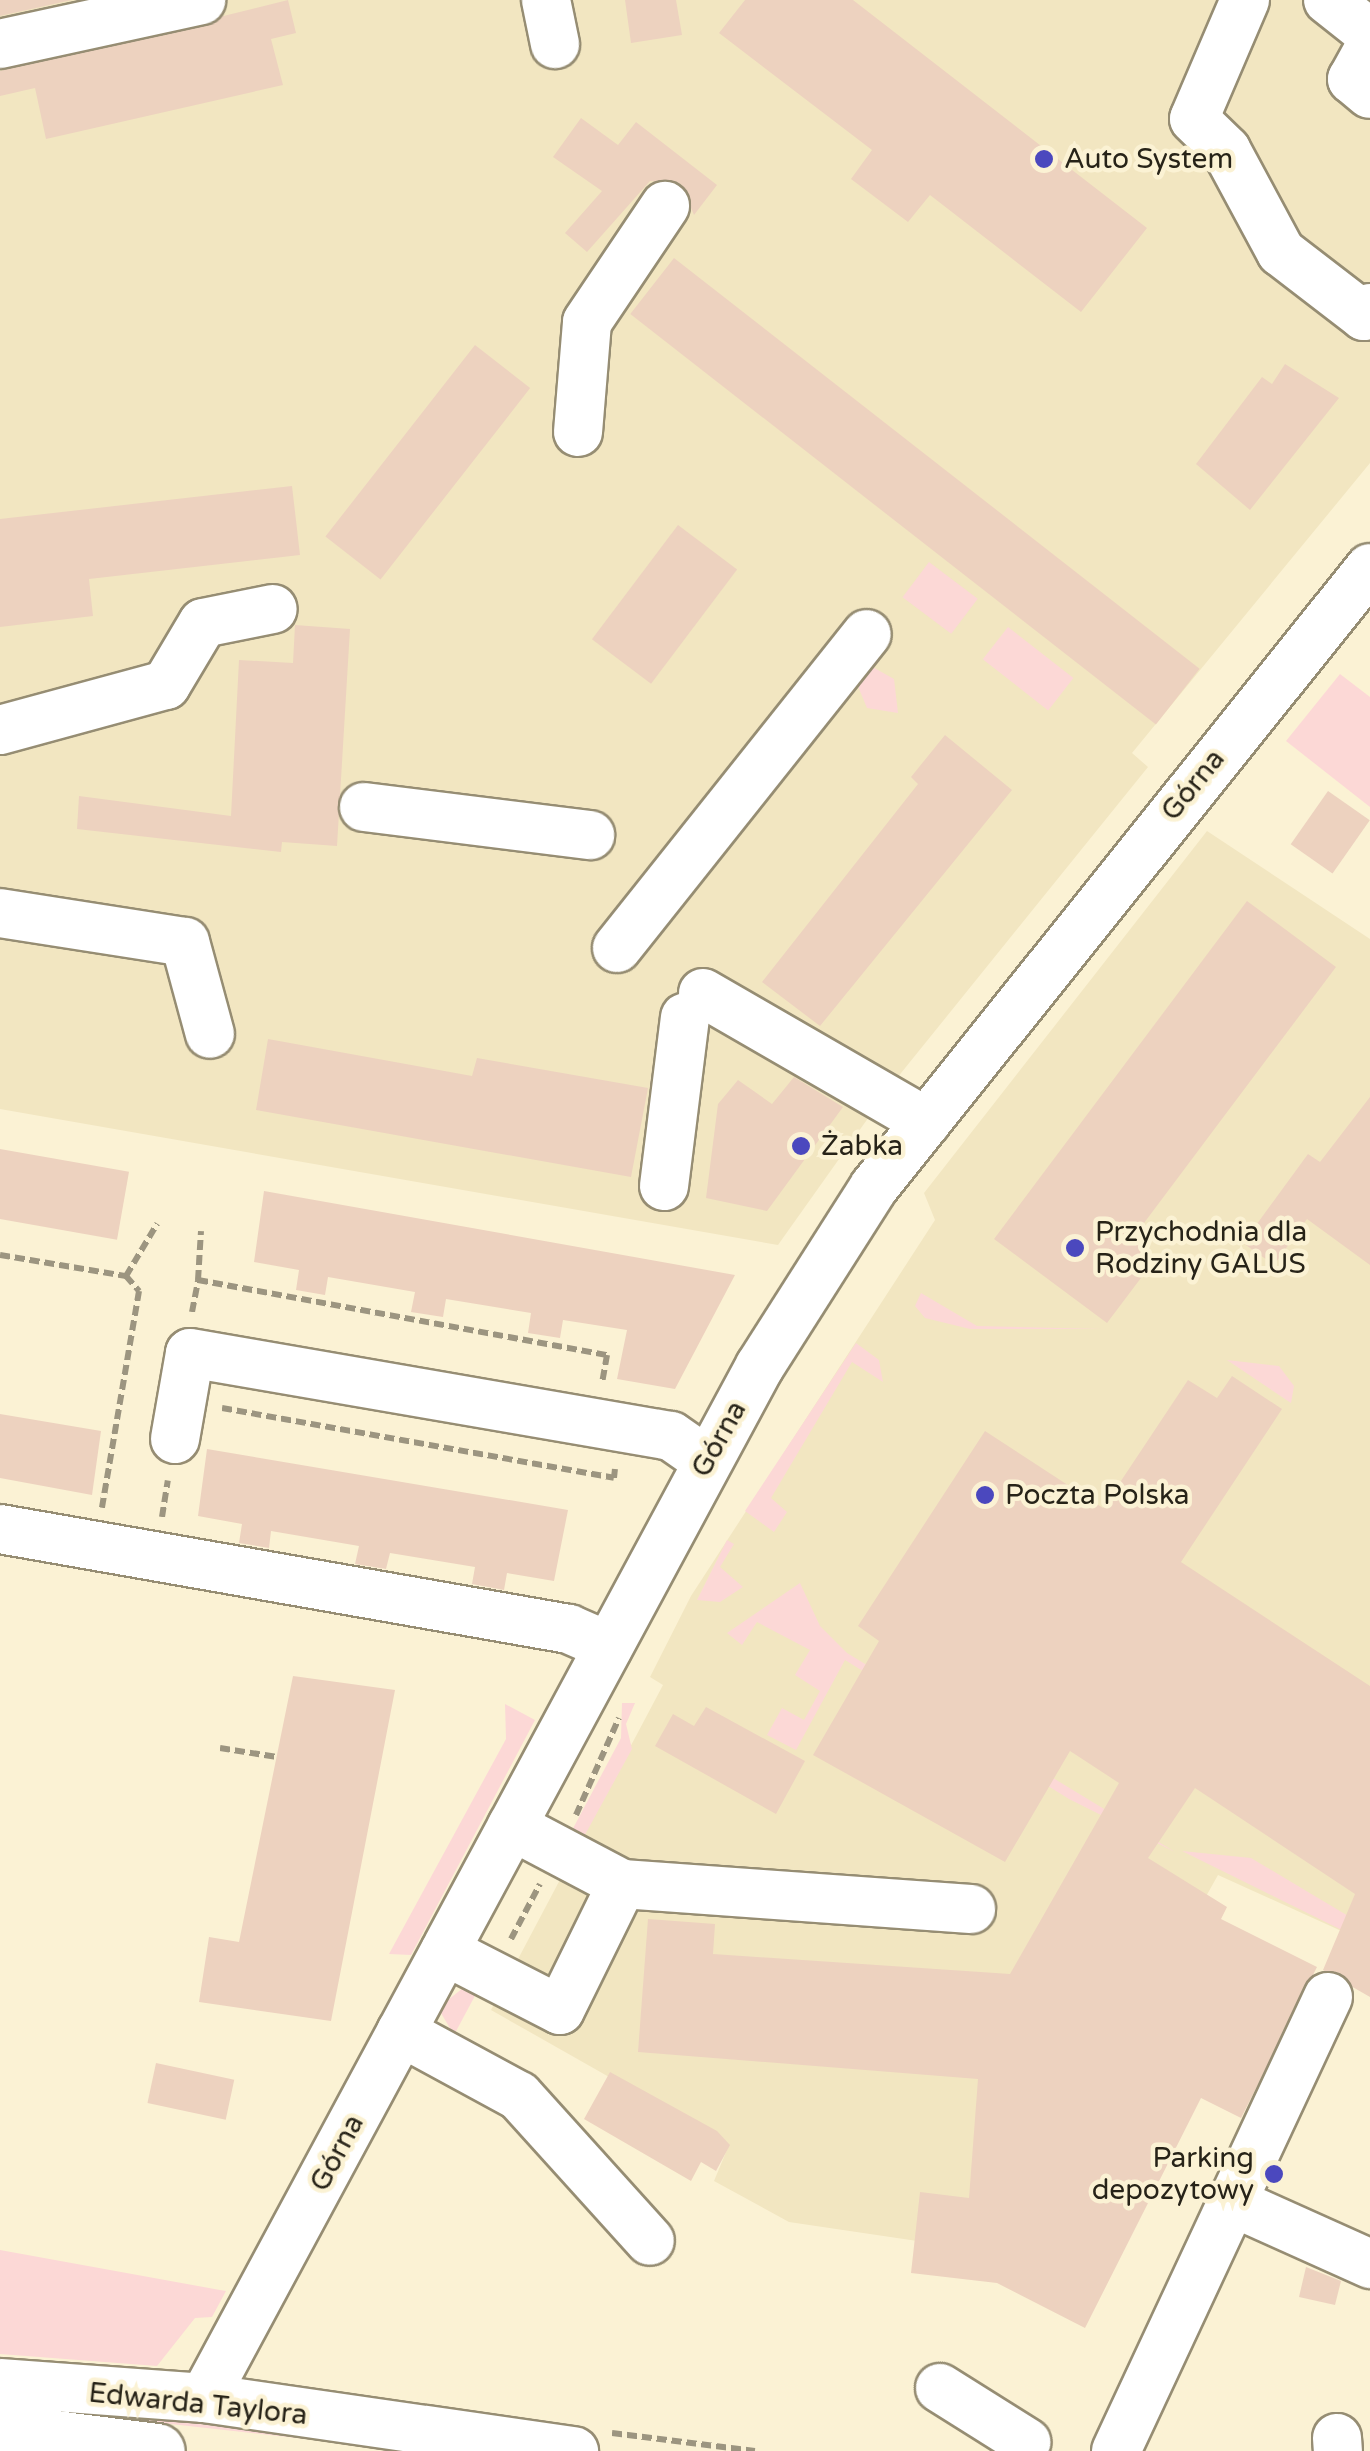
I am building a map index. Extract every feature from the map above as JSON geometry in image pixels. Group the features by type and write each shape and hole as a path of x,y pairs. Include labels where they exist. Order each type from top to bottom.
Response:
{"highway":[{"path":"0,2431 156,2451"}],"street":[{"path":"0,44 201,0"},
{"path":"1244,0 1194,119 1226,150 1280,252 1364,316 1370,308"},
{"path":"1328,0 1370,32"},
{"path":"1370,47 1352,79 1370,94"},
{"path":"578,432 587,322 665,206"},
{"name":"Górna","path":"204,2398 706,1460 874,1188 1370,568"},
{"path":"0,730 166,685 203,624 273,610"},
{"path":"616,948 867,634"},
{"path":"364,807 590,834"},
{"path":"0,913 184,942 210,1034"},
{"path":"664,1186 694,1004 926,1122"},
{"path":"178,1420 190,1354 671,1436 706,1460"},
{"path":"0,1530 569,1629 608,1646"},
{"path":"512,1826 622,1884 971,1909"},
{"path":"444,1951 560,2010 622,1884"},
{"path":"1116,2451 1328,1997"},
{"path":"401,2032 520,2096 650,2241"},
{"path":"1230,2201 1370,2264"},
{"name":"Edwarda Taylora","path":"0,2383 204,2398 574,2451"},
{"path":"940,2388 1026,2435"}],"path":[{"path":"126,1276 157,1224"},
{"path":"190,1354 200,1231"},
{"path":"0,1255 126,1276 139,1291 98,1519"},
{"path":"178,1420 614,1478 608,1426 607,1355 198,1280"},
{"path":"492,1975 618,1734 618,1711"},
{"path":"220,1748 277,1757"}],"shaded area":[{"path":"0,0 1370,0 1370,463 1132,753 1148,767 893,1083 778,1245 0,1109"},
{"path":"929,562 978,599 951,634 903,597"},
{"path":"1008,627 1073,678 1048,710 983,659"},
{"path":"869,665 894,679 898,713 867,708 857,684"},
{"path":"1340,674 1370,697 1370,807 1286,741"},
{"path":"1207,831 1370,939 1370,1944 1218,1875 1005,2254 789,2222 714,2181 729,2145 491,2010 663,1685 650,1677 691,1596 935,1220 924,1193"},
{"path":"921,1293 977,1326 1102,1329 970,1329 925,1318 915,1306"},
{"path":"856,1343 879,1360 883,1382 852,1362 771,1498 787,1512 774,1532 745,1511"},
{"path":"1227,1360 1279,1366 1294,1386 1291,1403"},
{"path":"727,1540 734,1544 720,1567 743,1587 720,1602 697,1600"},
{"path":"800,1583 820,1626 847,1653 1175,1852 1069,1799 845,1660 796,1750 767,1735 782,1708 804,1720 820,1691 795,1675 810,1650 757,1622 742,1645 727,1633"},
{"path":"622,1703 635,1703 626,1724 632,1749 581,1842 569,1836 621,1738"},
{"path":"505,1704 535,1720 411,1955 389,1954 506,1739"},
{"path":"1182,1851 1251,1858 1370,1929 1370,1944"},
{"path":"463,1988 477,1992 454,2035 438,2008"},
{"path":"0,2250 226,2291 212,2317 195,2318 157,2366 0,2354"},
{"path":"0,2399 415,2451 0,2405"}],"building":[{"path":"0,0 72,0 0,16"},
{"path":"288,0 296,33 271,39 283,85 46,139 35,88 0,96 0,71"},
{"path":"625,0 676,0 682,35 631,43"},
{"path":"745,0 853,0 1147,228 1081,312 930,195 908,222 851,179 872,150 719,33"},
{"path":"581,118 618,145 636,122 717,185 694,215 681,184 650,181 587,252 565,233 602,191 553,157"},
{"path":"674,258 1200,669 1156,725 630,314"},
{"path":"475,345 530,388 381,580 325,536"},
{"path":"1285,364 1339,398 1250,510 1196,464 1262,377 1272,384"},
{"path":"292,486 300,555 89,579 93,616 0,627 0,519"},
{"path":"678,525 737,570 651,684 592,639"},
{"path":"295,625 350,629 337,846 282,842 281,852 77,829 79,796 231,816 239,660 293,663"},
{"path":"945,735 1012,790 820,1026 762,982 918,784 911,777"},
{"path":"1328,791 1370,820 1332,873 1291,844"},
{"path":"1247,901 1336,967 1132,1239 1156,1258 1107,1323 994,1239"},
{"path":"268,1039 472,1076 477,1058 648,1088 631,1177 256,1110"},
{"path":"794,1077 843,1107 767,1211 706,1198 718,1104 738,1080 772,1104"},
{"path":"1370,1097 1370,1265 1307,1219 1274,1265 1243,1243 1308,1154 1320,1162"},
{"path":"0,1149 129,1172 117,1240 0,1219"},
{"path":"264,1191 735,1275 675,1389 617,1379 627,1330 563,1320 560,1338 528,1333 531,1313 446,1299 443,1317 411,1312 415,1292 328,1277 325,1295 296,1290 299,1270 254,1262"},
{"path":"1232,1376 1282,1409 1181,1562 1370,1686 1370,1997 1323,1970 1355,1894 1195,1788 1148,1858 1227,1907 1221,1919 1317,1967 1241,2118 1201,2098 1085,2328 997,2283 911,2273 920,2192 969,2198 978,2079 638,2052 648,1919 715,1924 713,1954 1010,1974 1119,1783 1070,1751 1005,1862 813,1755 879,1641 858,1626 985,1431 1103,1508 1188,1380 1217,1398"},
{"path":"0,1414 101,1431 92,1495 0,1478"},
{"path":"207,1449 568,1510 554,1581 507,1573 504,1590 472,1584 475,1567 390,1553 386,1569 355,1564 359,1546 271,1531 269,1548 239,1543 242,1524 198,1516"},
{"path":"293,1676 395,1690 331,2021 199,2002 209,1937 239,1942"},
{"path":"706,1707 805,1761 776,1814 655,1746 673,1714 694,1726"},
{"path":"156,2063 234,2080 226,2120 147,2103"},
{"path":"610,2072 717,2131 730,2145 716,2171 701,2162 691,2181 584,2119"},
{"path":"1306,2267 1341,2281 1335,2305 1299,2297"}],"place":[{"name":"Auto System","path":"1044,159"},
{"name":"Żabka","path":"801,1146"},
{"name":"Przychodnia dla Rodziny GALUS","path":"1075,1248"},
{"name":"Poczta Polska","path":"985,1495"},
{"name":"Parking depozytowy","path":"1274,2174"}]}
